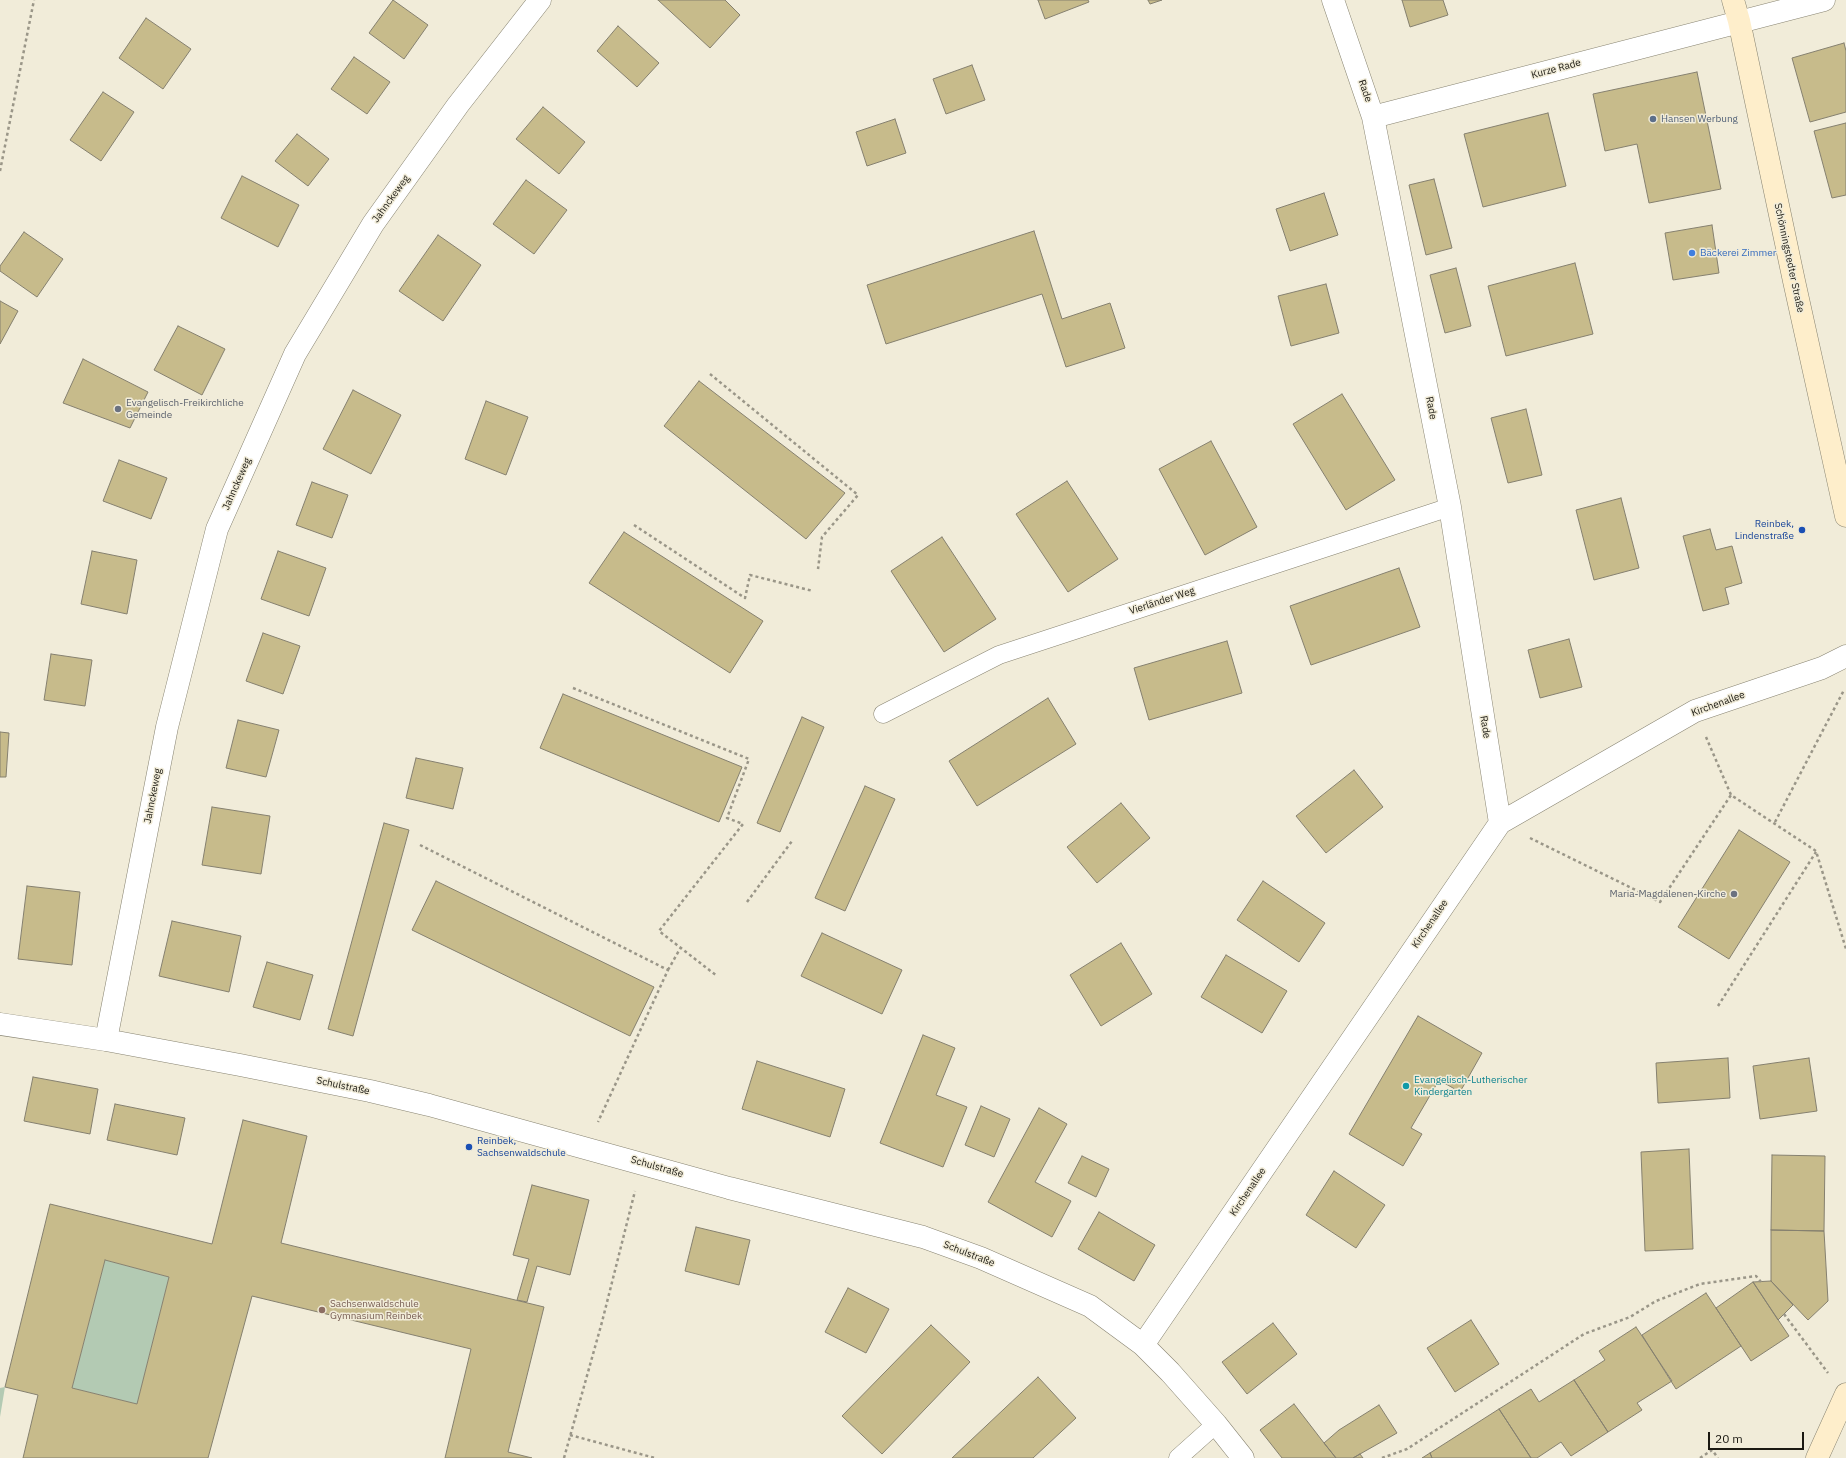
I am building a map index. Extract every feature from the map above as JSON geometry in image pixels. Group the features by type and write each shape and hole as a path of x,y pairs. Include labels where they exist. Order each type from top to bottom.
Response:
{"main road":[{"name":"Schönningstedter Straße","path":"1733,0 1739,21 1846,516"},
{"path":"1817,1458 1846,1395"}],"street":[{"name":"Jahnckeweg","path":"106,1040 166,727 217,529 296,354 373,224 458,105 540,0"},
{"name":"Rade","path":"1333,0 1373,117 1450,507 1500,823"},
{"name":"Kurze Rade","path":"1373,117 1824,0"},
{"name":"Kirchenallee","path":"1143,1345 1500,823 1695,711 1822,668 1846,656"},
{"name":"Schulstraße","path":"0,1024 106,1040 370,1091 429,1105 729,1188 923,1237 981,1258 1090,1306 1143,1345 1170,1372 1216,1424 1243,1458"}],"lane":[{"name":"Vierländer Weg","path":"882,714 998,655 1450,507"},
{"path":"1178,1458 1216,1424"}],"path":[{"path":"0,170 34,0"},
{"path":"710,374 858,495 822,537 818,569"},
{"path":"634,525 745,598 750,575 813,591"},
{"path":"1774,822 1846,686"},
{"path":"573,688 749,759 726,818 743,824 659,930 717,976"},
{"path":"1695,711 1731,795 1774,822 1816,852 1846,949"},
{"path":"1500,823 1660,902 1731,795"},
{"path":"747,902 792,841"},
{"path":"420,846 668,970"},
{"path":"1718,1006 1816,852"},
{"path":"586,1148 668,970 681,948"},
{"path":"564,1458 602,1322 642,1163"},
{"path":"1382,1458 1407,1450 1584,1334 1630,1317 1656,1301 1700,1284 1756,1276 1761,1282"},
{"path":"1784,1314 1846,1395"},
{"path":"570,1435 655,1458"},
{"path":"1700,1458 1712,1450 1718,1458"}],"green space":[{"path":"105,1260 169,1277 137,1404 72,1388"},
{"path":"5,1387 0,1417 0,1388"}],"building":[{"path":"393,0 428,25 404,59 369,33"},
{"path":"658,0 725,0 740,15 710,48"},
{"path":"1038,0 1088,0 1089,2 1045,19"},
{"path":"1148,0 1162,0 1150,4"},
{"path":"1402,0 1443,0 1448,15 1410,27"},
{"path":"146,18 191,49 163,89 119,58"},
{"path":"618,26 659,63 637,87 597,51"},
{"path":"1844,43 1846,51 1846,112 1810,122 1792,58"},
{"path":"354,57 390,82 367,114 331,89"},
{"path":"972,65 985,100 946,114 933,79"},
{"name":"Hansen Werbung","path":"1697,72 1721,189 1649,203 1637,144 1605,151 1593,94"},
{"path":"103,92 134,112 101,161 70,140"},
{"path":"543,107 585,142 559,174 516,139"},
{"path":"1548,113 1566,186 1483,207 1464,134"},
{"path":"895,119 906,153 867,166 856,132"},
{"path":"1846,123 1846,195 1832,198 1814,131"},
{"path":"297,134 329,159 308,186 275,161"},
{"path":"242,176 299,205 278,247 221,218"},
{"path":"1434,179 1452,248 1426,255 1409,185"},
{"path":"526,180 567,210 534,254 493,224"},
{"path":"1324,193 1338,235 1290,251 1276,209"},
{"name":"Bäckerei Zimmer","path":"1712,225 1719,273 1673,280 1665,233"},
{"path":"1034,231 1062,319 1110,303 1125,348 1066,367 1042,294 886,344 867,285"},
{"path":"24,232 63,259 37,297 0,271 0,266"},
{"path":"438,235 481,265 443,321 399,291"},
{"path":"1575,263 1593,334 1506,356 1488,286"},
{"path":"1456,268 1471,326 1445,333 1430,275"},
{"path":"1326,284 1339,333 1291,346 1278,296"},
{"path":"0,301 18,311 0,344"},
{"path":"178,326 225,349 202,395 154,370"},
{"path":"83,359 148,392 130,428 63,403"},
{"path":"699,381 845,493 806,539 664,426"},
{"path":"353,390 401,415 371,474 323,449"},
{"path":"1342,394 1395,480 1346,510 1293,424"},
{"path":"486,401 528,417 506,475 465,459"},
{"path":"1526,409 1542,475 1508,483 1491,418"},
{"path":"1211,441 1257,527 1205,555 1159,469"},
{"path":"119,460 167,478 151,519 103,501"},
{"path":"1067,481 1118,559 1068,592 1016,514"},
{"path":"312,482 348,495 332,538 296,525"},
{"path":"1621,498 1639,568 1594,580 1576,510"},
{"path":"1710,529 1716,550 1732,546 1742,583 1725,588 1729,604 1703,611 1683,536"},
{"path":"624,532 763,621 730,673 589,583"},
{"path":"942,537 996,619 944,652 891,571"},
{"path":"92,551 137,560 127,614 81,604"},
{"path":"278,551 326,568 309,616 261,599"},
{"path":"1399,568 1420,627 1311,665 1290,606"},
{"path":"263,633 300,646 283,694 246,681"},
{"path":"1569,639 1582,687 1540,698 1528,650"},
{"path":"1227,641 1242,693 1149,720 1134,668"},
{"path":"51,654 92,660 85,706 44,700"},
{"path":"563,694 742,767 719,822 540,748"},
{"path":"1048,698 1076,744 977,806 949,761"},
{"path":"802,717 824,727 780,832 757,823"},
{"path":"238,720 279,730 266,777 226,768"},
{"path":"0,732 9,733 6,777 0,777"},
{"path":"416,758 463,768 453,809 406,798"},
{"path":"1354,770 1383,807 1326,853 1296,816"},
{"path":"865,786 895,799 845,911 815,898"},
{"path":"1121,803 1150,838 1097,883 1067,847"},
{"path":"212,807 270,816 261,874 202,865"},
{"path":"384,823 409,830 353,1036 328,1029"},
{"name":"Maria-Magdalenen-Kirche","path":"1739,830 1790,862 1729,959 1678,927"},
{"path":"436,881 654,987 630,1036 412,930"},
{"path":"1263,881 1325,923 1299,962 1237,920"},
{"path":"27,886 80,892 72,965 18,959"},
{"path":"172,921 241,936 229,992 159,976"},
{"path":"822,933 902,970 882,1014 801,976"},
{"path":"1121,943 1152,994 1101,1026 1070,975"},
{"path":"1226,955 1287,991 1262,1033 1201,997"},
{"path":"267,962 313,975 300,1020 253,1007"},
{"name":"Evangelisch-Lutherischer Kindergarten","path":"1418,1016 1482,1053 1460,1092 1439,1080 1411,1128 1422,1134 1403,1166 1349,1134"},
{"path":"923,1035 955,1048 936,1095 967,1107 943,1167 880,1143"},
{"path":"1728,1058 1730,1098 1658,1103 1656,1063"},
{"path":"1809,1058 1817,1111 1760,1119 1753,1066"},
{"path":"757,1061 845,1089 830,1137 742,1109"},
{"path":"33,1077 98,1089 90,1134 24,1121"},
{"path":"115,1104 185,1118 177,1155 107,1140"},
{"path":"981,1106 1010,1119 994,1157 965,1145"},
{"path":"1039,1108 1067,1124 1035,1182 1071,1201 1052,1237 988,1202"},
{"path":"243,1120 307,1136 281,1243 544,1307 508,1452 532,1458 445,1458 471,1349 252,1296 208,1458 23,1458 38,1395 5,1387 50,1204 212,1244","holes":["105,1260 169,1277 137,1404 72,1388"]},
{"path":"1689,1149 1693,1249 1645,1251 1641,1152"},
{"path":"1772,1155 1825,1156 1824,1231 1771,1230"},
{"path":"1082,1156 1109,1169 1096,1197 1068,1183"},
{"path":"1334,1171 1385,1205 1356,1248 1306,1215"},
{"path":"532,1185 589,1200 570,1275 537,1266 527,1302 517,1300 529,1259 513,1255"},
{"path":"1099,1212 1155,1245 1134,1281 1078,1249"},
{"path":"696,1227 750,1240 739,1285 685,1271"},
{"path":"1771,1230 1824,1231 1828,1301 1808,1320 1771,1281"},
{"path":"1771,1281 1793,1305 1778,1320 1753,1282"},
{"path":"1753,1282 1789,1336 1751,1361 1716,1308"},
{"path":"848,1288 889,1309 866,1353 825,1332"},
{"path":"1706,1293 1741,1346 1676,1389 1642,1335"},
{"path":"1471,1320 1499,1364 1455,1392 1427,1348"},
{"path":"1273,1323 1297,1354 1247,1394 1222,1362"},
{"path":"931,1325 970,1362 882,1454 842,1416"},
{"path":"1636,1327 1672,1381 1637,1403 1642,1410 1608,1432 1574,1380 1605,1360 1599,1351"},
{"path":"1038,1377 1076,1418 1033,1458 952,1458"},
{"path":"1574,1380 1608,1432 1571,1456 1561,1442 1537,1458 1531,1458 1499,1409 1531,1389 1539,1402"},
{"path":"1294,1404 1336,1458 1282,1458 1260,1430"},
{"path":"1379,1405 1397,1433 1353,1458 1336,1458 1324,1443 1339,1430"},
{"path":"1499,1409 1531,1458 1432,1458 1430,1453"},
{"path":"1430,1453 1432,1458 1422,1458"},
{"path":"1360,1454 1363,1458 1353,1458"}],"place":[{"name":"Hansen Werbung","path":"1653,119"},
{"name":"Bäckerei Zimmer","path":"1692,253"},
{"name":"Evangelisch-Freikirchliche Gemeinde","path":"118,409"},
{"name":"Reinbek, Lindenstraße","path":"1802,530"},
{"name":"Maria-Magdalenen-Kirche","path":"1734,894"},
{"name":"Evangelisch-Lutherischer Kindergarten","path":"1406,1086"},
{"name":"Reinbek, Sachsenwaldschule","path":"469,1147"},
{"name":"Sachsenwaldschule Gymnasium Reinbek","path":"322,1310"}]}
